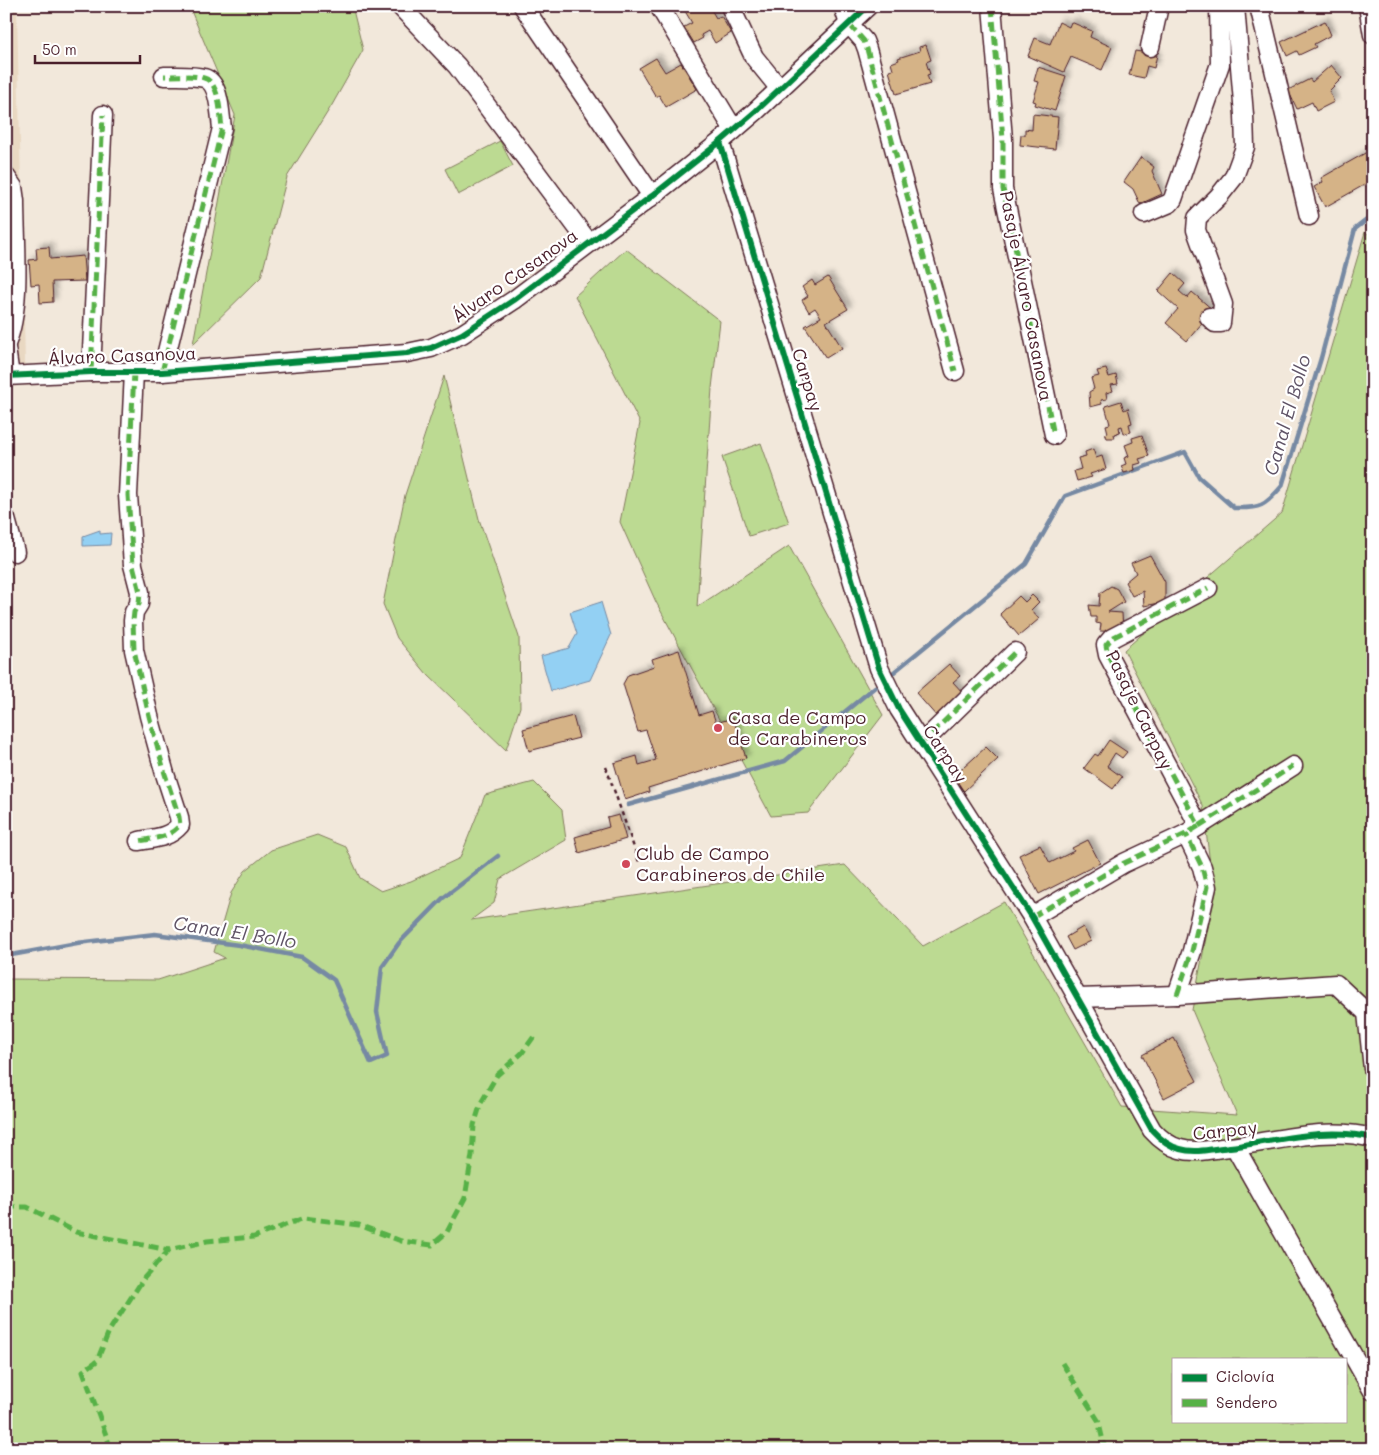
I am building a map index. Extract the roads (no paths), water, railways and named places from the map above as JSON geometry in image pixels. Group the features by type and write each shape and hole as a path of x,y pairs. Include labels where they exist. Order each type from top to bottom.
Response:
{"street":[{"path":"400,6 457,66 589,243"},
{"path":"523,6 652,196"},
{"path":"659,6 734,130"},
{"path":"730,6 754,56 780,89"},
{"path":"843,6 849,24 864,41 867,49 955,370"},
{"name":"Álvaro Casanova","path":"7,380 34,384 62,373 162,372 407,353 431,348 462,334 489,317 652,196 734,130 868,6"},
{"name":"Pasaje Álvaro Casanova","path":"992,6 1003,139 1003,189 1054,435"},
{"path":"1150,47 1159,6"},
{"path":"1144,214 1173,199 1220,64 1219,6"},
{"path":"1209,317 1215,323 1221,323 1224,304 1195,223 1197,218 1219,196 1234,177 1245,147 1235,6"},
{"path":"1259,6 1309,216"},
{"path":"1368,6 1373,35"},
{"path":"162,372 222,128 217,93 213,83 205,78 164,76"},
{"path":"91,372 103,115"},
{"name":"Carpay","path":"720,142 879,668 898,709 1032,917 1152,1130 1172,1146 1189,1151 1235,1147 1325,1133 1356,1134 1373,1138"},
{"path":"6,177 12,187 15,201 14,320 6,344"},
{"path":"6,348 7,380"},
{"path":"134,372 128,495 133,565 140,592 139,604 134,612 133,621 134,650 165,774 180,825 173,833 162,838 139,841"},
{"path":"6,519 15,552"},
{"name":"Pasaje Carpay","path":"1177,995 1192,951 1207,887 1192,830 1108,655 1106,645 1112,638 1208,588"},
{"path":"921,744 1015,652"},
{"path":"1032,917 1124,863 1192,830 1293,766"},
{"path":"1077,998 1177,995 1336,984 1367,1013 1373,1069"},
{"path":"1235,1147 1373,1391"}],"water":[{"path":"100,530 100,534 111,533 110,545 83,546 83,536"},
{"path":"601,602 611,635 590,680 551,691 541,656 569,648 577,634 570,612"}],"waterway":[{"name":"Canal El Bollo","path":"894,672 1026,564 1065,496 1185,452 1199,477 1234,508 1256,507 1271,498 1282,486 1321,358 1355,229 1373,215"},
{"name":"Canal El Bollo","path":"628,805 785,761 875,687"},
{"name":"Canal El Bollo","path":"6,956 77,943 155,934 239,945 302,957 334,980 371,1063 387,1056 377,1012 382,967 399,943 443,898 498,856"}],"place":[{"name":"Casa de Campo de Carabineros","path":"718,728"},
{"name":"Club de Campo Carabineros de Chile","path":"626,864"}]}
